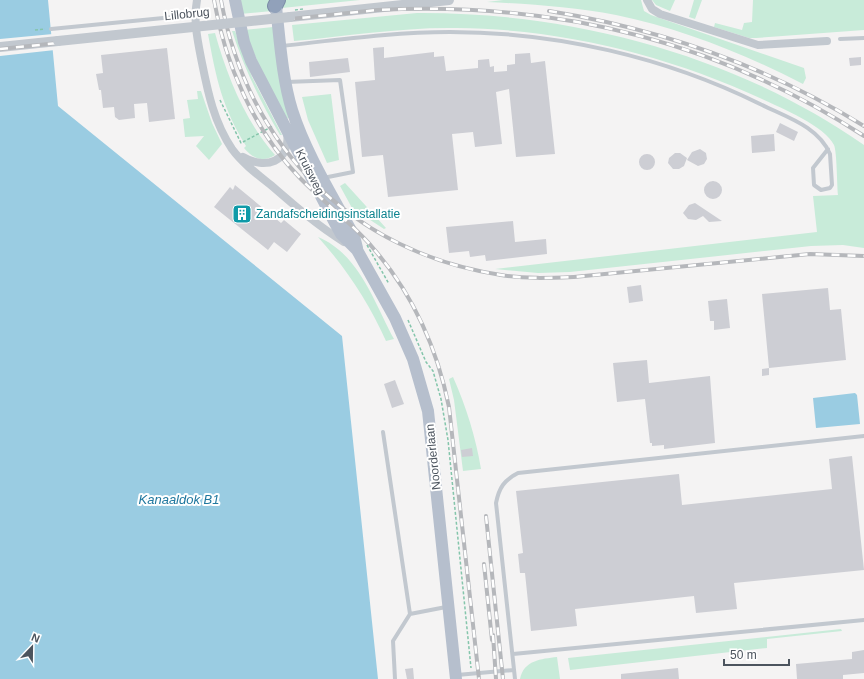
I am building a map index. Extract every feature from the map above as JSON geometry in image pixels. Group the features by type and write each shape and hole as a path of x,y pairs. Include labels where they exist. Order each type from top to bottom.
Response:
{"main road":[{"name":"Kruisweg","path":"235,0 244,42 259,77 341,234 357,250"},
{"name":"Kruisweg","path":"276,2 286,82 297,124 323,178 354,236 357,250"},
{"name":"Noorderlaan","path":"357,250 408,345 428,410 456,677"}],"street":[{"path":"197,0 194,15 213,111 233,150 253,170 296,206 339,239 357,250"},
{"name":"Lillobrug","path":"0,47 449,0"},
{"path":"647,0 652,9 660,14 752,44 768,46 827,41"},
{"path":"233,150 253,162 262,164 271,163 277,160 286,151 288,143 285,125"}],"lane":[{"path":"51,29 194,15"},
{"path":"281,46 419,33 451,32 515,35 581,45 615,52 674,69 744,96 807,127 820,137 828,149 830,154 832,185 830,188 821,190 814,185 813,168 828,149"},
{"path":"840,40 864,38"},
{"path":"286,82 340,80 352,172 323,178"},
{"path":"383,432 410,614 393,641 394,679"},
{"path":"515,679 496,503 498,492 503,483 509,477 518,473 864,436"},
{"path":"410,614 448,607"},
{"path":"513,654 864,620"},
{"path":"456,677 514,670"}],"path":[{"path":"35,30 51,29"},
{"path":"219,98 241,143 285,125"}],"green space":[{"path":"239,0 270,0 272,11 240,14"},
{"path":"282,0 360,0 282,8"},
{"path":"503,0 641,0 644,11 651,15 804,68 806,78 803,84 735,52 640,20 600,12 568,8 487,2"},
{"path":"652,0 675,0 670,11 656,5"},
{"path":"694,0 702,0 695,19 689,17"},
{"path":"753,0 864,0 864,30 749,38 714,27 715,23 742,30 744,23 752,22"},
{"path":"417,13 476,15 535,21 593,31 651,45 707,63 762,86 814,113 864,145 864,248 843,245 811,246 570,272 538,273 495,269 817,232 813,196 838,195 834,145 822,131 802,118 726,83 651,57 575,39 536,33 437,28 396,30 294,41 292,25"},
{"path":"273,27 289,118 286,119 272,95 244,30"},
{"path":"232,31 235,31 252,77 282,135 280,135 259,97"},
{"path":"215,33 231,82 255,128 275,155 271,157 262,159 254,157 244,148 246,146 231,118 217,78 208,34"},
{"path":"197,91 201,91 212,123 222,144 209,160 196,146 204,136 185,137 183,119 190,118 187,100 198,99"},
{"path":"331,94 339,160 327,163 308,120 302,97"},
{"path":"345,183 386,228 384,229 352,208 340,186"},
{"path":"318,237 332,245 355,267 364,280 394,339 386,341 356,286"},
{"path":"453,377 470,422 481,469 463,471 454,400 449,379"},
{"path":"841,629 842,631 767,639 767,648 570,670 568,658"},
{"path":"557,657 560,679 520,679 525,668 529,664 539,660"}],"water":[{"name":"Kanaaldok B1","path":"0,0 48,0 58,106 342,336 378,679 0,679"},
{"path":"855,393 857,395 860,424 816,428 813,398"}],"pier":[{"path":"53,34 55,50 0,56 0,39"}],"building":[{"path":"384,47 384,58 434,52 434,57 444,56 446,71 478,68 478,60 489,59 490,67 494,66 494,72 507,71 507,65 515,64 515,54 530,53 531,63 545,61 555,154 516,157 509,89 496,92 502,144 475,147 473,132 452,134 458,190 388,197 383,155 362,157 355,82 375,80 373,48"},
{"path":"167,48 175,119 149,122 147,103 134,104 135,118 119,120 115,117 114,107 103,108 101,90 99,90 96,74 103,73 101,55"},
{"path":"861,57 861,65 850,66 849,58"},
{"path":"348,58 350,72 310,77 309,62"},
{"path":"780,123 798,132 794,141 776,132"},
{"path":"774,134 775,151 752,153 751,136"},
{"path":"700,149 706,153 707,159 704,164 698,166 687,160 692,152"},
{"path":"675,153 680,153 687,158 684,166 679,169 673,169 668,163 669,158"},
{"path":"644,154 650,154 655,159 653,168 650,170 644,170 639,165 639,159"},
{"path":"713,181 719,184 722,190 719,196 713,199 707,196 704,190 707,184"},
{"name":"Zandafscheidingsinstallatie","path":"235,185 281,223 284,220 301,234 287,252 274,242 268,250 214,207 230,187 233,190"},
{"path":"695,203 722,221 709,222 703,216 696,220 688,219 683,213 689,205"},
{"path":"513,221 515,242 546,239 547,254 486,261 485,255 470,257 469,251 449,253 446,227"},
{"path":"641,285 643,301 629,303 627,287"},
{"path":"828,288 830,310 841,309 846,360 769,368 762,294"},
{"path":"727,299 730,328 714,330 714,321 710,321 708,301"},
{"path":"647,360 649,383 710,376 715,443 664,449 664,445 652,446 652,443 650,443 645,399 617,402 613,363"},
{"path":"769,368 769,375 762,376 762,369"},
{"path":"395,380 404,404 392,408 384,384"},
{"path":"472,448 473,456 462,457 461,450"},
{"path":"852,456 864,570 734,583 737,609 696,613 694,596 575,609 577,626 531,631 525,573 520,573 518,554 523,553 516,491 679,474 682,505 832,489 829,459"},
{"path":"864,650 864,673 843,675 843,679 797,679 796,664 852,659 852,652"},
{"path":"413,668 414,679 407,679 405,669"},
{"path":"678,668 679,679 621,679 621,674"}],"railway":[{"path":"214,0 219,24 234,72 255,117 268,139 299,177 356,229 373,248 400,284 422,323 430,343 438,364 449,407 479,679"},
{"path":"221,0 235,53 255,102 282,146 315,184 354,217 398,243 447,263 501,275 546,278 574,277 810,254 864,256"},
{"path":"0,49 377,10 442,9 506,12 569,21 631,34 691,52 750,75 808,103 864,136"},
{"path":"549,11 632,28 672,39 712,53 790,85 864,126"},
{"path":"486,516 503,679"},
{"path":"484,564 492,640"},
{"path":"493,635 496,679"}],"place":[{"name":"Zandafscheidingsinstallatie","path":"242,214"}]}
